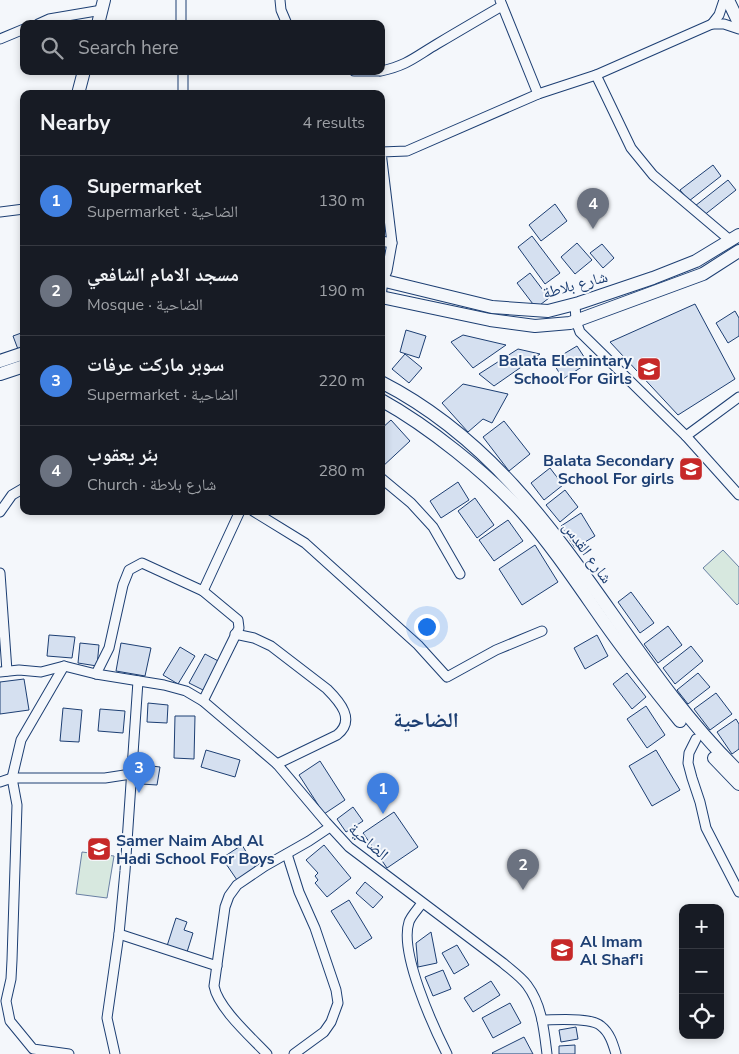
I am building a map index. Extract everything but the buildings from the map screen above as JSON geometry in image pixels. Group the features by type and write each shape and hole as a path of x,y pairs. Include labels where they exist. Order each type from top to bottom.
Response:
{"main road":[{"path":"728,0 739,23"},
{"path":"99,20 103,5"},
{"path":"79,90 83,75"},
{"name":"شارع بلاطة","path":"385,281 492,307 548,310 574,304 653,278 687,264 735,238"},
{"name":"شارع بلاطة","path":"385,298 490,320 535,326 570,323 703,274 739,252"},
{"path":"3,360 20,355"},
{"path":"0,374 20,367"},
{"name":"شارع القدس","path":"385,384 417,403 456,431 480,451 510,481 569,552 680,707 714,747 739,772"},
{"name":"شارع القدس","path":"385,406 399,410 449,446 494,484 522,513 551,547 659,695 696,739 739,784"}],"street":[{"path":"181,20 182,0"},
{"path":"280,0 281,10 285,20"},
{"path":"712,24 719,15 724,0"},
{"path":"385,70 397,67 417,58 501,3 538,94"},
{"path":"47,20 103,5"},
{"path":"385,152 407,151 538,94 596,75 712,24 724,24 739,29"},
{"path":"0,39 20,31"},
{"path":"183,75 183,90"},
{"path":"596,75 631,148 653,175 735,238"},
{"path":"385,185 392,243 385,275"},
{"path":"0,212 20,210"},
{"path":"385,242 392,243"},
{"path":"574,304 576,321 580,332 686,436 739,496"},
{"path":"686,436 739,397"},
{"path":"385,481 411,503 433,527 460,574"},
{"path":"0,512 7,500 20,491"},
{"path":"203,591 238,515"},
{"path":"259,515 305,543 418,645 447,677 496,650 542,631"},
{"path":"96,674 109,648 123,585 129,570 142,563 203,591 238,620 239,628 203,701"},
{"path":"0,572 3,672"},
{"path":"235,634 254,638 271,646 327,689 346,716 347,724 344,730 337,735 277,764"},
{"path":"64,666 20,740 12,778 18,804 11,979 6,1001 10,1021 33,1049 69,1054"},
{"name":"الضاحية","path":"3,672 25,670 41,672 64,666 96,674 164,685 186,691 203,701 277,764 349,847 503,963 526,985 535,1000 542,1020 547,1054"},
{"path":"115,1054 107,1018 119,934 125,871 130,774 138,681"},
{"path":"696,739 689,753 688,763 706,828 739,892"},
{"path":"0,782 12,778 106,778 130,774"},
{"path":"267,1054 222,1005 216,994 214,986 225,907 233,889 237,885 330,827"},
{"path":"286,854 299,892 316,928 336,990 338,1003 331,1022 324,1032 294,1054"},
{"path":"422,903 409,921 406,939 422,995 447,1054"},
{"path":"119,934 217,966"},
{"path":"542,1020 586,1021 600,1025 610,1037 616,1054"}],"shaded area":[{"path":"723,550 739,567 739,603 737,605 703,568"},
{"path":"82,852 114,856 107,898 76,894"}],"place":[{"name":"بئر يعقوب","path":"593,229"},
{"name":"Balata Elemintary School For Girls","path":"649,369"},
{"name":"Balata Secondary School For girls","path":"691,469"},
{"name":"سوبر ماركت عرفات","path":"139,793"},
{"name":"Supermarket","path":"383,814"},
{"name":"Samer Naim Abd Al Hadi School For Boys","path":"99,849"},
{"name":"مسجد الامام الشافعي","path":"523,890"},
{"name":"Al Imam Al Shaf'i","path":"562,950"}],"district":[{"name":"الضاحية","path":"426,720"}]}
